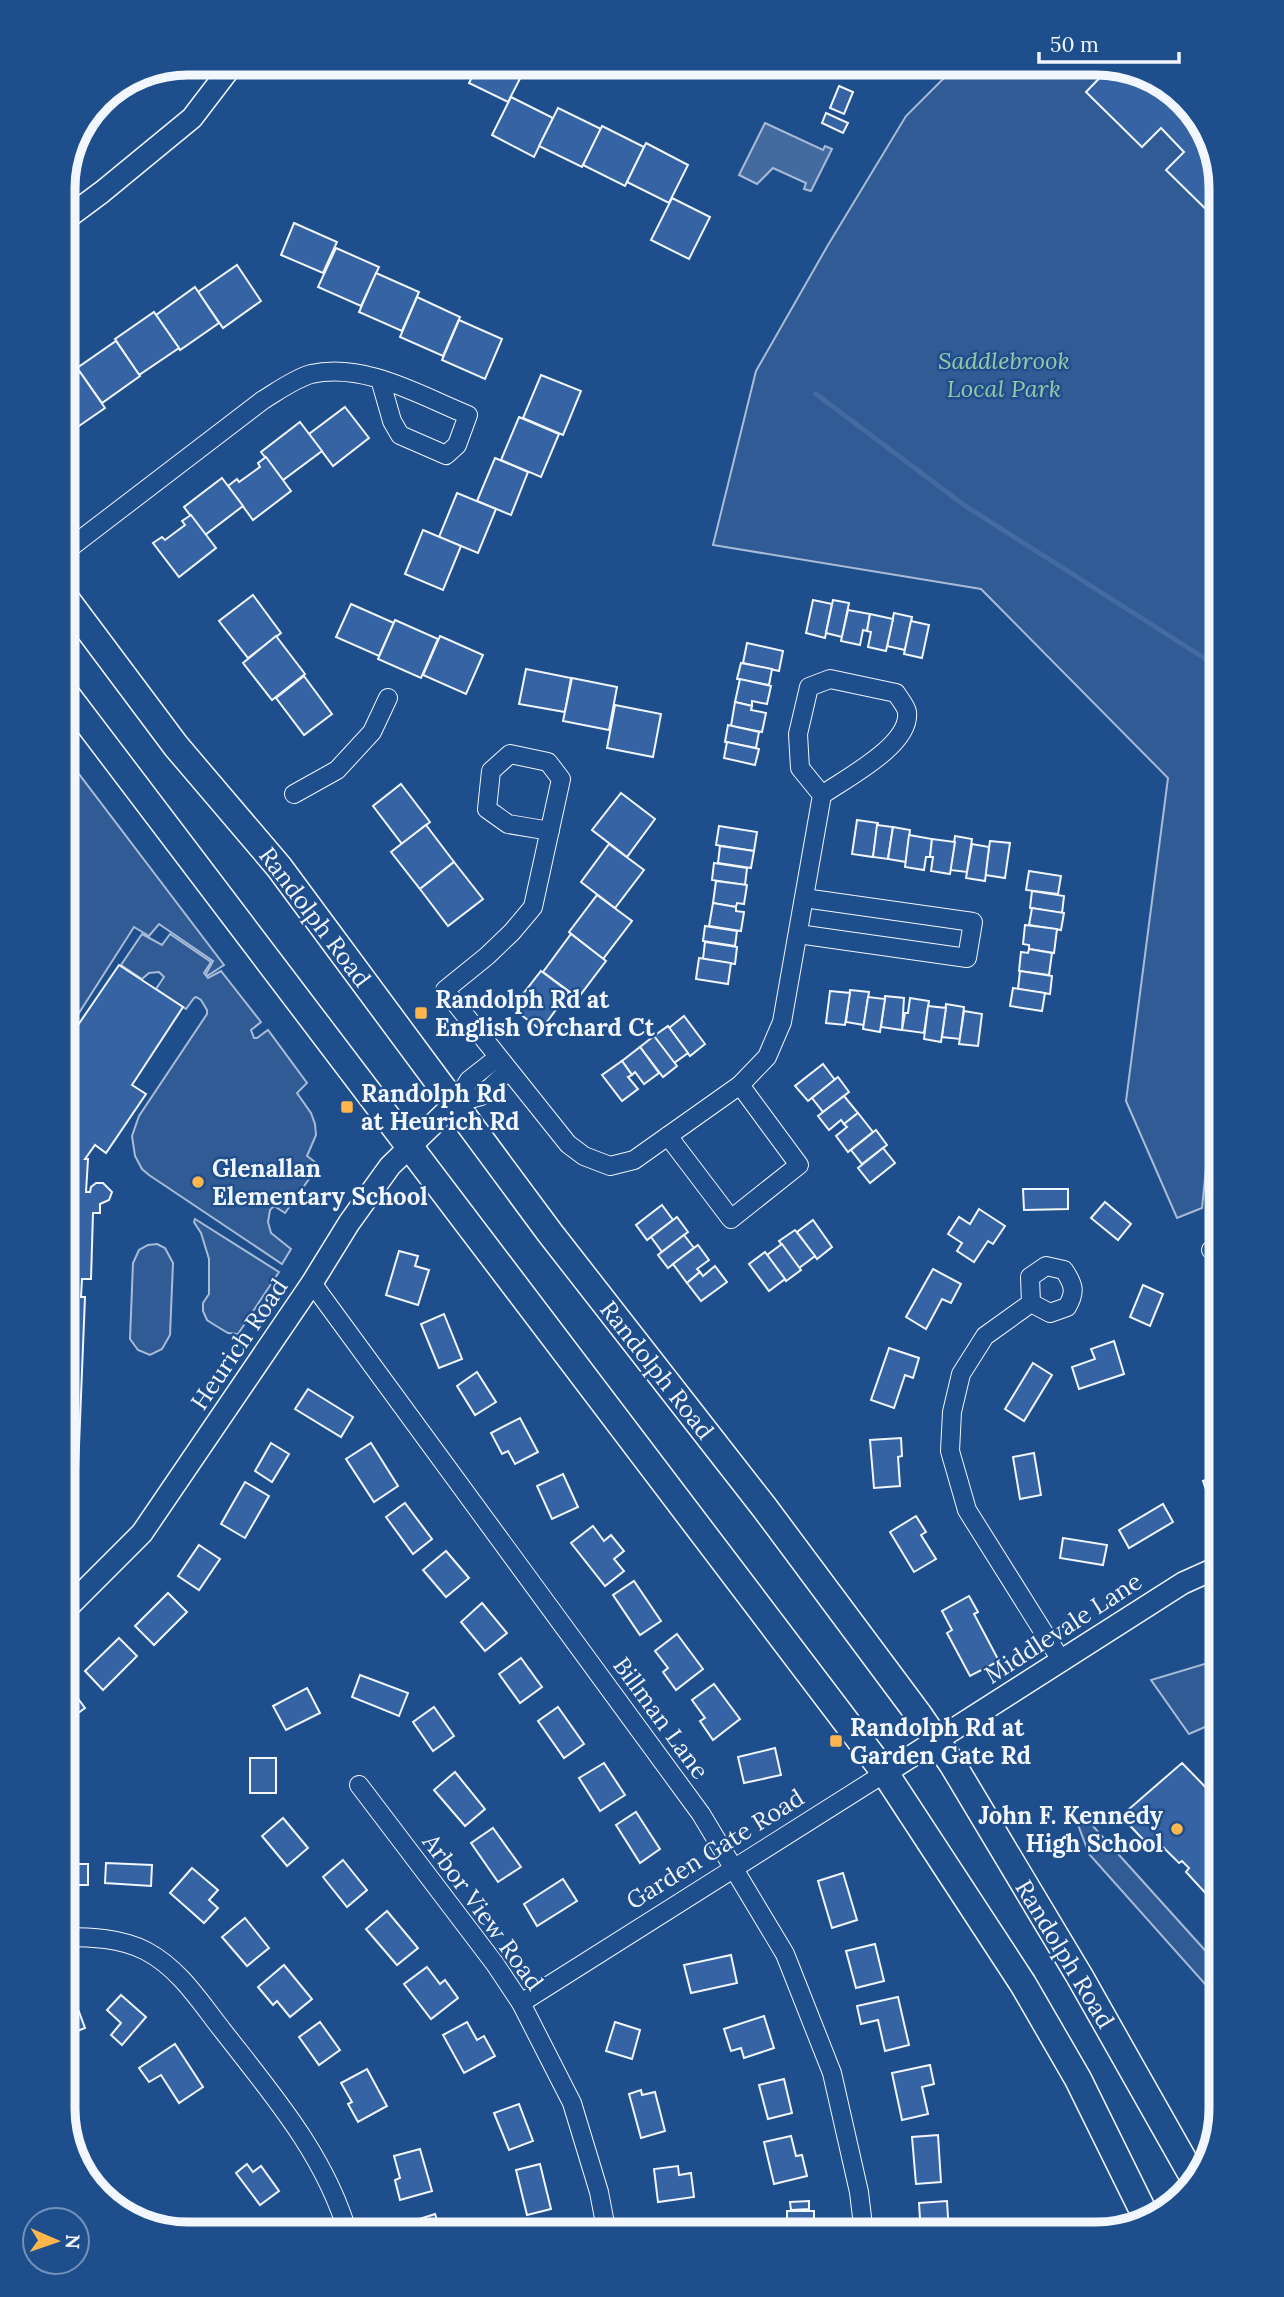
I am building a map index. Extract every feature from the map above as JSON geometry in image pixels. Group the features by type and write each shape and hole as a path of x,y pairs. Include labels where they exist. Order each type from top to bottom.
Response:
{"main road":[{"name":"Randolph Road","path":"75,611 176,746 279,867 550,1233 764,1507 937,1741 1080,1977 1190,2171"},
{"path":"75,706 886,1773 1023,1984 1078,2079 1143,2211"},
{"path":"1128,2178 1150,2208"}],"street":[{"path":"75,212 191,118 225,75"},
{"path":"75,544 263,400 312,374 349,373 380,379 468,415 457,445 446,455 400,435 392,421 380,379"},
{"path":"550,831 508,824 487,808 491,771 510,754 548,762 561,779 550,831 533,906 512,932 487,956 445,990 568,1144 583,1156 610,1166 634,1160 740,1085 767,1056 782,1022 822,795 894,744 904,732 907,711 896,693 830,679 809,687 797,734 800,768 822,795"},
{"path":"294,794 337,770 372,732 388,698"},
{"path":"798,934 967,958 972,922 804,898"},
{"path":"455,1103 481,1096 503,1064"},
{"path":"668,1136 731,1219 799,1166 740,1085"},
{"name":"Heurich Road","path":"75,1600 142,1533 390,1166 455,1103"},
{"name":"Billman Lane","path":"312,1283 701,1814 734,1867 785,1954 832,2073 859,2192 863,2222"},
{"path":"1031,1303 985,1336 961,1374 952,1412 950,1451 967,1510 1061,1660"},
{"name":"Middlevale Lane","path":"937,1741 1183,1583 1209,1571"},
{"name":"Garden Gate Road","path":"521,2003 937,1741"},
{"name":"Arbor View Road","path":"359,1785 495,1964 521,2003 572,2103 599,2192 605,2222"},
{"path":"75,1937 122,1942 147,1952 177,1973 288,2113 325,2174 345,2222"}],"shaded area":[{"name":"Saddlebrook Local Park","path":"947,75 1118,77 1146,87 1176,108 1194,132 1207,166 1209,1139 1202,1208 1177,1218 1126,1101 1168,778 981,589 713,545 756,371 906,116"},
{"path":"765,123 823,150 825,146 832,149 811,191 804,189 806,183 773,168 757,184 739,175"},
{"path":"75,769 224,965 207,976 213,961 159,924 149,936 134,927 75,1019"},
{"path":"142,934 162,945 170,934 211,962 204,973 208,978 221,971 261,1022 251,1030 254,1038 268,1030 307,1083 297,1093 315,1124 316,1135 307,1156 319,1165 285,1213 274,1206 270,1210 268,1222 271,1233 291,1249 282,1264 149,1175 135,1156 132,1136 139,1116 207,1014 201,1000 196,997 186,1009 156,989 164,977 159,972 149,973 142,979 121,965"},
{"path":"195,1219 279,1272 238,1334 228,1333 213,1324 207,1320 203,1311 203,1303 209,1294 209,1259"},
{"path":"157,1244 165,1248 173,1263 170,1335 162,1349 150,1355 138,1350 130,1339 133,1263 139,1250"},
{"path":"1209,1663 1209,1725 1189,1734 1151,1680"},
{"path":"1083,1815 1209,1955 1209,1989 1089,1854 1077,1822"}],"building":[{"path":"473,75 522,75 508,102 469,83"},
{"path":"1102,75 1118,77 1146,87 1176,108 1194,132 1207,166 1209,212 1166,170 1184,152 1161,128 1142,147 1086,92"},
{"path":"839,86 853,92 844,114 830,108"},
{"path":"511,97 553,118 534,157 492,135"},
{"path":"558,108 601,129 582,167 539,146"},
{"path":"826,113 848,123 843,133 822,123"},
{"path":"602,126 644,147 625,186 583,165"},
{"path":"646,143 688,165 669,203 627,182"},
{"path":"672,198 710,217 689,259 651,240"},
{"path":"294,223 337,242 323,273 281,255"},
{"path":"336,248 379,267 361,306 318,287"},
{"path":"237,265 261,301 223,328 198,292"},
{"path":"376,273 419,292 402,331 359,312"},
{"path":"195,287 219,323 180,350 156,315"},
{"path":"417,297 460,317 443,356 400,337"},
{"path":"154,312 179,348 139,375 115,339"},
{"path":"459,320 502,339 485,379 442,360"},
{"path":"116,341 140,376 102,403 77,368"},
{"path":"80,372 105,408 75,429 75,376"},
{"path":"541,375 581,391 563,435 523,418"},
{"path":"345,407 369,438 333,466 309,434"},
{"path":"519,417 559,434 541,477 501,460"},
{"path":"300,422 322,451 283,480 261,452"},
{"path":"266,457 291,491 253,520 228,486 237,479 239,482 260,467 258,463"},
{"path":"495,458 528,472 511,515 477,501"},
{"path":"222,478 243,506 205,535 184,507"},
{"path":"457,493 496,509 478,553 439,537"},
{"path":"191,515 216,548 179,577 153,543 162,537 165,540 185,525 182,521"},
{"path":"423,530 461,546 443,590 405,574"},
{"path":"253,595 281,633 248,658 219,621"},
{"path":"813,600 832,604 825,638 806,633"},
{"path":"833,600 849,603 842,637 826,633"},
{"path":"351,604 394,623 379,656 336,637"},
{"path":"848,610 870,614 867,631 863,630 860,645 841,641"},
{"path":"894,613 912,617 905,650 887,646"},
{"path":"870,614 893,619 886,651 868,647"},
{"path":"395,620 438,639 421,678 378,659"},
{"path":"911,621 929,625 922,658 904,654"},
{"path":"276,636 305,674 272,700 243,663"},
{"path":"440,636 483,655 466,694 423,675"},
{"path":"747,643 783,651 779,671 743,663"},
{"path":"741,663 772,669 769,685 737,679"},
{"path":"526,669 571,678 565,712 519,704"},
{"path":"304,676 332,714 304,735 276,698"},
{"path":"572,678 617,687 609,730 563,721"},
{"path":"740,679 771,686 767,704 752,701 752,706 735,702"},
{"path":"735,702 752,706 751,710 766,713 762,732 731,726"},
{"path":"615,705 661,714 653,757 607,748"},
{"path":"728,725 759,732 756,748 725,742"},
{"path":"727,742 759,749 755,765 724,758"},
{"path":"401,784 430,822 402,844 373,806"},
{"path":"621,793 655,819 627,857 592,830"},
{"path":"857,820 878,823 873,857 852,854"},
{"path":"426,825 454,862 420,889 391,852"},
{"path":"877,825 893,827 888,859 873,857"},
{"path":"719,826 757,832 754,851 716,845"},
{"path":"893,827 910,830 906,862 888,859"},
{"path":"909,835 932,839 930,857 926,857 924,870 905,867"},
{"path":"955,836 972,839 967,872 950,870"},
{"path":"932,839 955,842 950,874 931,871"},
{"path":"990,841 1010,843 1005,878 985,875"},
{"path":"609,844 644,870 615,908 581,882"},
{"path":"972,844 989,847 985,881 966,878"},
{"path":"720,846 754,851 751,868 718,863"},
{"path":"454,862 483,899 448,926 420,889"},
{"path":"714,863 747,868 745,885 712,880"},
{"path":"1029,871 1061,876 1058,894 1026,890"},
{"path":"716,881 747,885 744,904 737,903 736,907 713,903"},
{"path":"1032,891 1064,896 1062,913 1030,908"},
{"path":"597,895 632,921 603,959 569,932"},
{"path":"713,903 736,907 736,911 744,912 741,931 709,926"},
{"path":"1032,908 1064,913 1061,930 1029,925"},
{"path":"1025,925 1057,929 1054,953 1029,949 1029,945 1023,944"},
{"path":"705,926 737,931 735,946 703,941"},
{"path":"571,934 606,961 578,998 543,972"},
{"path":"705,942 737,947 735,964 703,959"},
{"path":"1029,949 1052,953 1049,975 1019,971 1021,952 1028,953"},
{"path":"699,958 731,963 728,984 696,979"},
{"path":"119,965 183,1007 132,1085 146,1094 106,1153 95,1145 85,1159 88,1159 86,1192 90,1192 96,1183 103,1183 112,1192 109,1200 100,1204 100,1213 93,1213 91,1279 82,1279 81,1297 85,1297 78,1470 75,1470 75,1029"},
{"path":"541,971 569,992 541,1030 512,1008"},
{"path":"1020,971 1052,976 1050,994 1018,989"},
{"path":"1013,988 1045,993 1042,1011 1010,1006"},
{"path":"850,990 869,992 864,1025 846,1022"},
{"path":"830,991 850,993 845,1025 826,1023"},
{"path":"885,996 904,998 902,1030 881,1027"},
{"path":"868,997 885,999 880,1032 863,1029"},
{"path":"910,998 929,1001 924,1033 902,1030"},
{"path":"946,1004 964,1007 960,1039 942,1037"},
{"path":"928,1006 946,1008 941,1042 924,1039"},
{"path":"964,1011 982,1014 978,1046 959,1044"},
{"path":"684,1016 705,1044 690,1056 669,1028"},
{"path":"668,1026 688,1053 674,1063 654,1036"},
{"path":"654,1036 677,1066 663,1077 640,1047"},
{"path":"640,1047 659,1073 644,1084 635,1072 632,1075 622,1061"},
{"path":"622,1061 632,1075 628,1077 638,1089 622,1101 602,1075"},
{"path":"823,1064 835,1080 808,1101 795,1086"},
{"path":"838,1077 849,1092 823,1112 812,1098"},
{"path":"844,1096 858,1113 844,1124 841,1120 829,1130 818,1116"},
{"path":"858,1113 873,1132 848,1152 836,1136 847,1127 844,1124"},
{"path":"876,1130 887,1145 862,1164 851,1150"},
{"path":"883,1148 895,1163 870,1183 858,1168"},
{"path":"1023,1189 1068,1189 1068,1209 1024,1210"},
{"path":"1105,1202 1131,1224 1118,1240 1091,1218"},
{"path":"662,1205 673,1220 647,1240 636,1225"},
{"path":"979,1209 1005,1226 993,1244 988,1241 974,1262 957,1251 962,1243 948,1234 959,1217 970,1224"},
{"path":"677,1217 688,1232 662,1252 651,1237"},
{"path":"813,1220 832,1247 817,1259 797,1232"},
{"path":"795,1230 815,1256 799,1268 779,1241"},
{"path":"684,1235 694,1248 668,1268 658,1255"},
{"path":"782,1244 801,1270 786,1281 767,1255"},
{"path":"698,1245 709,1260 697,1269 700,1272 687,1283 673,1264"},
{"path":"399,1251 418,1256 415,1266 429,1270 418,1305 386,1295"},
{"path":"765,1252 785,1279 769,1291 749,1264"},
{"path":"715,1266 727,1282 701,1301 687,1283 700,1272 703,1276"},
{"path":"933,1269 961,1284 951,1303 942,1299 926,1329 906,1317"},
{"path":"1143,1285 1163,1294 1150,1326 1130,1317"},
{"path":"444,1314 462,1359 439,1368 421,1324"},
{"path":"1114,1341 1124,1374 1079,1389 1072,1367 1095,1359 1091,1349"},
{"path":"889,1348 919,1358 913,1378 905,1375 894,1408 871,1400"},
{"path":"1033,1363 1052,1375 1024,1421 1005,1409"},
{"path":"477,1372 496,1402 475,1415 457,1386"},
{"path":"308,1389 353,1417 341,1437 295,1409"},
{"path":"520,1418 538,1452 515,1464 508,1451 502,1454 491,1433"},
{"path":"901,1438 902,1456 898,1457 900,1486 874,1488 870,1440"},
{"path":"271,1443 289,1454 272,1482 255,1471"},
{"path":"371,1443 398,1486 374,1502 346,1459"},
{"path":"1034,1453 1041,1495 1020,1499 1013,1457"},
{"path":"563,1474 578,1507 552,1519 537,1486"},
{"path":"1209,1479 1209,1498 1203,1481"},
{"path":"245,1482 269,1496 245,1538 221,1524"},
{"path":"405,1503 432,1539 413,1554 386,1517"},
{"path":"1163,1504 1173,1522 1129,1548 1119,1530"},
{"path":"916,1516 926,1532 921,1535 936,1559 914,1572 890,1532"},
{"path":"593,1526 604,1541 611,1535 624,1551 614,1559 624,1571 605,1586 571,1543"},
{"path":"1063,1538 1107,1545 1103,1565 1060,1558"},
{"path":"199,1545 220,1559 199,1590 178,1576"},
{"path":"446,1551 469,1578 446,1597 423,1570"},
{"path":"634,1581 661,1621 640,1635 613,1595"},
{"path":"168,1593 187,1612 154,1645 135,1626"},
{"path":"969,1596 978,1612 974,1614 999,1661 970,1676 947,1633 952,1630 942,1611"},
{"path":"482,1603 507,1633 485,1651 461,1622"},
{"path":"677,1634 703,1669 676,1690 663,1672 668,1668 655,1651"},
{"path":"119,1638 137,1656 103,1690 85,1671"},
{"path":"521,1658 542,1687 520,1703 499,1674"},
{"path":"360,1675 408,1693 399,1716 352,1697"},
{"path":"714,1684 740,1719 713,1740 700,1721 705,1718 692,1700"},
{"path":"307,1688 320,1713 286,1730 273,1706"},
{"path":"75,1695 85,1708 75,1715"},
{"path":"434,1707 454,1736 433,1751 413,1722"},
{"path":"558,1707 584,1744 564,1758 538,1721"},
{"path":"775,1748 781,1775 744,1783 738,1757"},
{"path":"250,1758 276,1758 276,1793 250,1793"},
{"path":"604,1763 625,1795 600,1811 579,1778"},
{"name":"John F. Kennedy High School","path":"1182,1763 1209,1791 1209,1897 1186,1872 1189,1868 1182,1861 1179,1863 1159,1843 1152,1849 1121,1816"},
{"path":"455,1772 485,1809 465,1826 434,1790"},
{"path":"636,1812 660,1849 640,1863 616,1825"},
{"path":"283,1818 308,1848 287,1866 262,1836"},
{"path":"493,1828 521,1867 498,1882 471,1843"},
{"path":"343,1860 367,1890 347,1907 323,1877"},
{"path":"106,1863 152,1865 151,1886 105,1883"},
{"path":"75,1864 88,1864 88,1885 75,1885"},
{"path":"192,1868 218,1890 209,1900 218,1908 204,1923 170,1893"},
{"path":"843,1873 857,1920 832,1928 818,1881"},
{"path":"563,1879 577,1901 537,1926 524,1904"},
{"path":"387,1911 418,1948 397,1965 366,1929"},
{"path":"245,1918 269,1948 247,1966 222,1937"},
{"path":"875,1944 884,1981 856,1988 846,1951"},
{"path":"731,1955 737,1983 691,1993 684,1965"},
{"path":"284,1965 312,1999 290,2017 277,2001 273,2005 258,1987"},
{"path":"427,1967 440,1984 445,1980 458,1998 431,2019 404,1984"},
{"path":"121,1995 146,2017 122,2045 111,2035 121,2023 107,2010"},
{"path":"898,1997 909,2045 885,2051 878,2020 861,2024 857,2006"},
{"path":"75,2001 85,2028 75,2032"},
{"path":"764,2016 774,2048 744,2058 741,2048 731,2051 724,2029"},
{"path":"320,2022 340,2050 319,2065 299,2037"},
{"path":"467,2022 477,2040 484,2036 495,2056 464,2073 443,2035"},
{"path":"615,2022 640,2030 632,2059 606,2051"},
{"path":"175,2044 203,2087 179,2103 161,2075 149,2082 139,2068"},
{"path":"930,2065 934,2084 922,2087 928,2114 902,2120 892,2073"},
{"path":"367,2069 387,2106 358,2122 348,2104 352,2102 341,2083"},
{"path":"784,2079 792,2113 768,2119 759,2085"},
{"path":"641,2090 642,2095 655,2092 665,2131 641,2138 629,2094"},
{"path":"519,2104 533,2141 509,2150 494,2113"},
{"path":"938,2135 941,2182 916,2184 912,2137"},
{"path":"791,2136 796,2156 802,2155 807,2176 774,2184 764,2142"},
{"path":"420,2149 432,2191 400,2200 395,2180 400,2178 394,2156"},
{"path":"247,2164 253,2172 261,2166 279,2191 260,2205 236,2173"},
{"path":"540,2164 551,2209 527,2215 516,2170"},
{"path":"678,2166 679,2175 691,2173 694,2197 658,2202 654,2169"},
{"path":"809,2201 809,2209 791,2210 790,2202"},
{"path":"947,2201 948,2222 920,2222 919,2203"},
{"path":"787,2211 814,2211 814,2222 787,2222"},
{"path":"435,2214 438,2222 410,2222"}],"waterway":[{"path":"816,394 964,505 1209,661"}],"place":[{"name":"Randolph Rd at English Orchard Ct","path":"421,1013"},
{"name":"Randolph Rd at Heurich Rd","path":"347,1107"},
{"name":"Glenallan Elementary School","path":"198,1182"},
{"name":"Randolph Rd at Garden Gate Rd","path":"836,1741"},
{"name":"John F. Kennedy High School","path":"1177,1829"}]}
